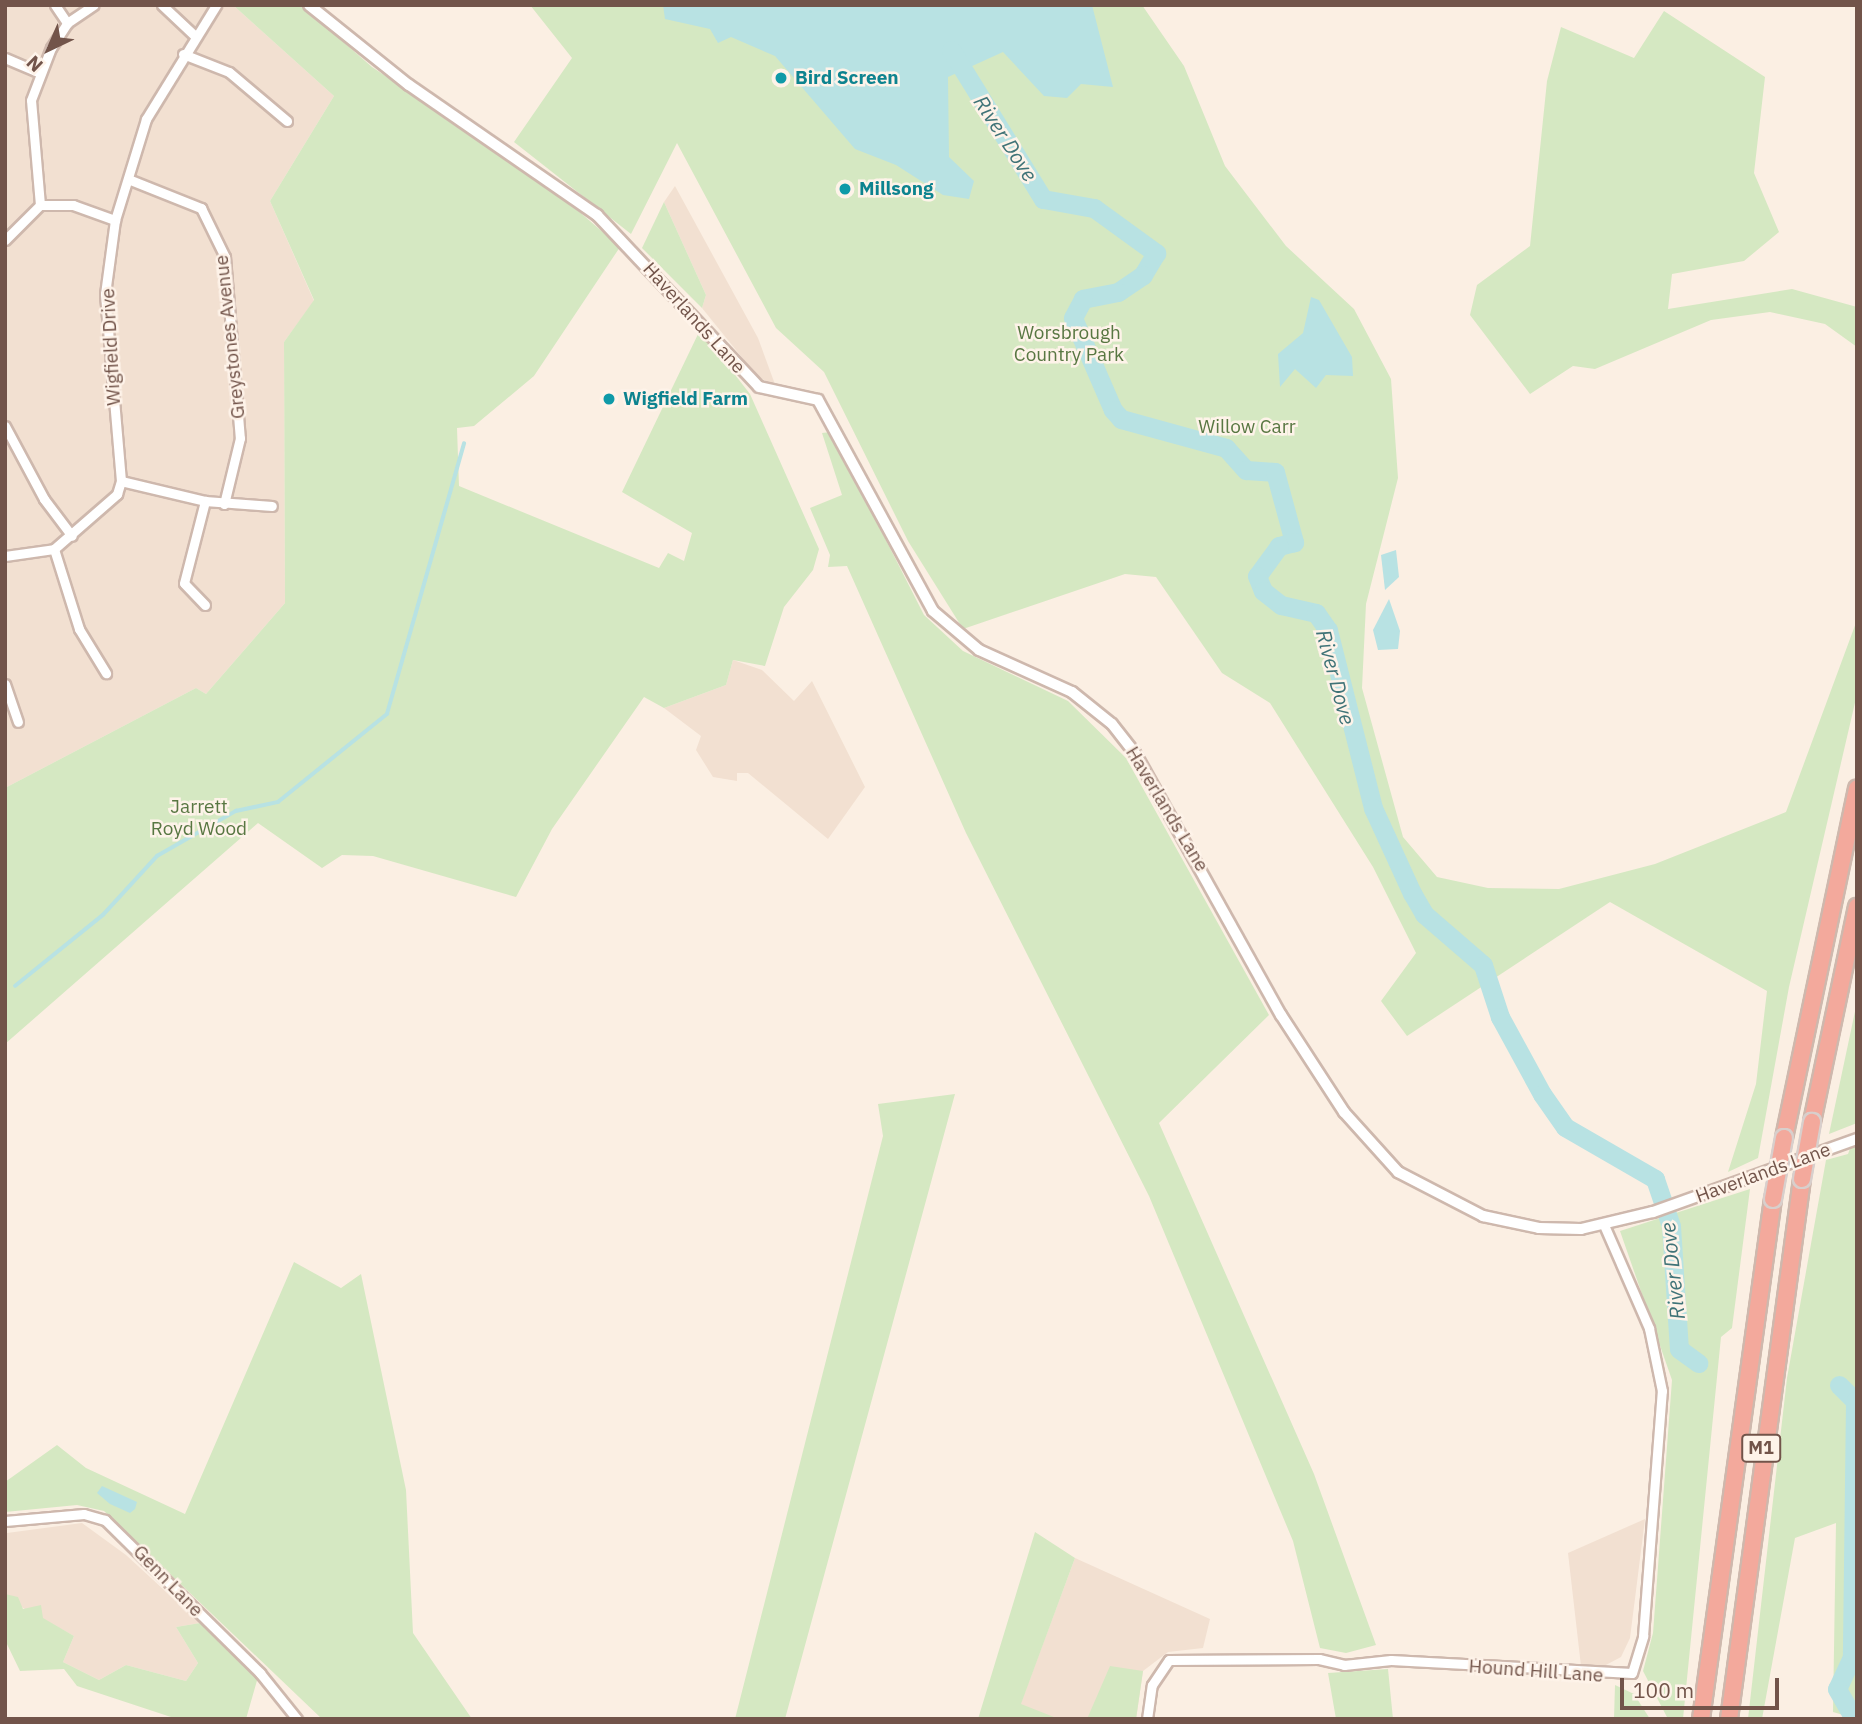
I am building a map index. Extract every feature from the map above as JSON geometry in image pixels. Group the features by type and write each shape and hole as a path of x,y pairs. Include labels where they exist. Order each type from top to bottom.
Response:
{"highway":[{"name":"M1","path":"1701,1719 1773,1199 1857,789"},
{"name":"M1","path":"1729,1719 1802,1179 1857,907"}],"street":[{"path":"55,5 67,23"},
{"path":"40,205 31,100 40,74 67,23 94,5"},
{"path":"162,5 194,35"},
{"name":"Wigfield Drive","path":"121,481 105,294 115,220 146,119 194,35 216,5"},
{"name":"Haverlands Lane","path":"309,5 409,85 597,215 758,387 818,400 933,611 979,649 1072,692 1112,724 1135,753 1281,1015 1344,1112 1398,1172 1436,1197 1498,1221 1539,1228 1604,1225 1653,1212 1857,1139"},
{"path":"183,54 229,72 287,121"},
{"path":"5,58 40,74"},
{"name":"Greystones Avenue","path":"128,179 201,208 225,257 240,438 224,504"},
{"path":"5,240 40,205 73,205 115,220"},
{"path":"5,426 44,499 72,536"},
{"path":"5,556 54,549 108,508 121,481 205,501 272,506"},
{"path":"205,501 184,583 205,605"},
{"path":"54,549 79,629 106,673"},
{"path":"5,684 18,722"},
{"name":"Hound Hill Lane","path":"1147,1719 1152,1685 1169,1660 1320,1659 1344,1665 1379,1660 1622,1677 1635,1668 1656,1507 1661,1391 1649,1328 1604,1225"},
{"name":"Genn Lane","path":"5,1521 84,1514 105,1520 298,1719"}],"shaded area":[{"path":"5,5 233,5 334,96 270,201 314,301 284,342 285,603 206,694 196,688 5,788"},
{"path":"675,186 758,338 776,387 757,376 702,308 706,295 664,202"},
{"path":"733,660 762,670 794,701 812,681 865,787 828,839 748,773 737,773 737,781 713,777 696,750 701,736 664,708 726,685"},
{"path":"1645,1519 1630,1638 1621,1657 1604,1666 1581,1666 1568,1553"},
{"path":"82,1523 126,1555 200,1623 176,1627 198,1663 186,1681 126,1665 99,1680 63,1662 74,1636 7,1599 7,1533"},
{"path":"1075,1558 1210,1619 1203,1648 1168,1652 1143,1671 1136,1719 1015,1719"}],"green space":[{"name":"Jarrett Royd Wood","path":"233,5 301,5 372,67 546,183 620,247 534,376 474,426 457,428 459,486 659,568 668,553 684,561 692,533 622,492 700,330 750,394 819,549 813,570 784,607 765,666 733,660 726,685 664,708 644,697 552,829 516,897 373,856 342,855 322,868 258,823 5,1044 5,788 196,688 206,694 285,603 284,342 314,300 270,201 334,96"},
{"name":"Worsbrough Country Park","path":"530,5 1142,5 1184,66 1225,166 1286,246 1354,309 1391,379 1398,478 1366,604 1362,688 1403,837 1437,877 1488,888 1559,889 1655,864 1786,812 1857,620 1857,694 1789,987 1758,1158 1728,1172 1756,1084 1767,991 1610,902 1407,1036 1381,1001 1416,953 1373,867 1270,703 1222,673 1156,577 1125,574 963,629 908,541 824,372 776,328 677,143 631,234 514,142 572,58"},
{"path":"1664,11 1765,77 1754,173 1779,232 1744,261 1672,274 1668,309 1792,289 1857,307 1857,347 1825,324 1770,312 1711,320 1595,369 1573,366 1530,394 1470,315 1477,285 1530,246 1547,81 1561,27 1634,58"},
{"path":"664,202 706,295 702,308 642,248"},
{"path":"831,432 924,615 963,651 1068,701 1126,758 1269,1015 1159,1123 1314,1474 1376,1645 1346,1653 1320,1648 1293,1541 1149,1196 966,833 847,566 828,567 830,555 810,508 842,495 822,433"},
{"path":"1857,1002 1857,1123 1829,1134"},
{"path":"955,1094 785,1719 735,1719 883,1136 878,1104"},
{"path":"1857,1130 1857,1719 1833,1712 1836,1523 1795,1538 1762,1719 1748,1719 1787,1378 1826,1160 1848,1154"},
{"path":"1750,1189 1732,1328 1721,1337 1683,1719 1668,1719 1643,1671 1653,1633 1672,1380 1620,1231"},
{"path":"294,1262 341,1288 361,1274 406,1490 413,1633 472,1719 322,1719 104,1511 77,1505 5,1512 5,1482 57,1445 86,1468 185,1514"},
{"path":"1035,1532 1075,1558 1021,1704 1059,1719 978,1719"},
{"path":"5,1594 18,1597 23,1609 41,1605 43,1618 74,1636 63,1662 99,1680 126,1665 186,1681 198,1663 176,1627 200,1623 258,1677 246,1719 177,1719 77,1686 64,1669 20,1671 5,1640"},
{"path":"1110,1666 1143,1671 1136,1719 1087,1719"},
{"path":"1388,1669 1393,1719 1336,1719 1328,1673"},
{"path":"1615,1685 1634,1694 1650,1719 1614,1719"}],"water":[{"path":"663,5 1092,5 1113,87 1081,84 1067,98 1044,96 1003,52 948,77 949,157 974,181 969,199 943,195 896,165 855,149 775,56 731,37 718,43 710,29 665,19"},
{"path":"1311,297 1319,300 1352,357 1353,376 1326,375 1316,388 1295,369 1280,387 1278,354 1303,333"},
{"path":"1396,550 1399,577 1385,590 1381,555"},
{"path":"1389,599 1400,631 1398,649 1378,650 1373,630"},
{"path":"102,1486 137,1502 135,1509 130,1513 110,1504 97,1493"}],"waterway":[{"name":"River Dove","path":"951,50 1043,199 1094,208 1156,253 1143,275 1118,292 1083,299 1073,318 1113,410 1121,419 1226,448 1246,470 1275,472 1294,542 1279,546 1257,576 1263,591 1281,605 1316,613 1328,630 1373,808 1412,893 1424,914 1483,965 1500,1017 1542,1094 1565,1127 1655,1179 1671,1226 1679,1349 1698,1363"},
{"path":"15,986 103,915 157,856 236,811 278,802 387,714 464,444"},
{"name":"River Dove","path":"1839,1385 1855,1401 1852,1657 1837,1689 1854,1719"}],"place":[{"name":"Bird Screen","path":"781,78"},
{"name":"Millsong","path":"845,189"},
{"name":"Wigfield Farm","path":"609,399"}],"park label":[{"name":"Willow Carr","path":"1247,427"}]}
